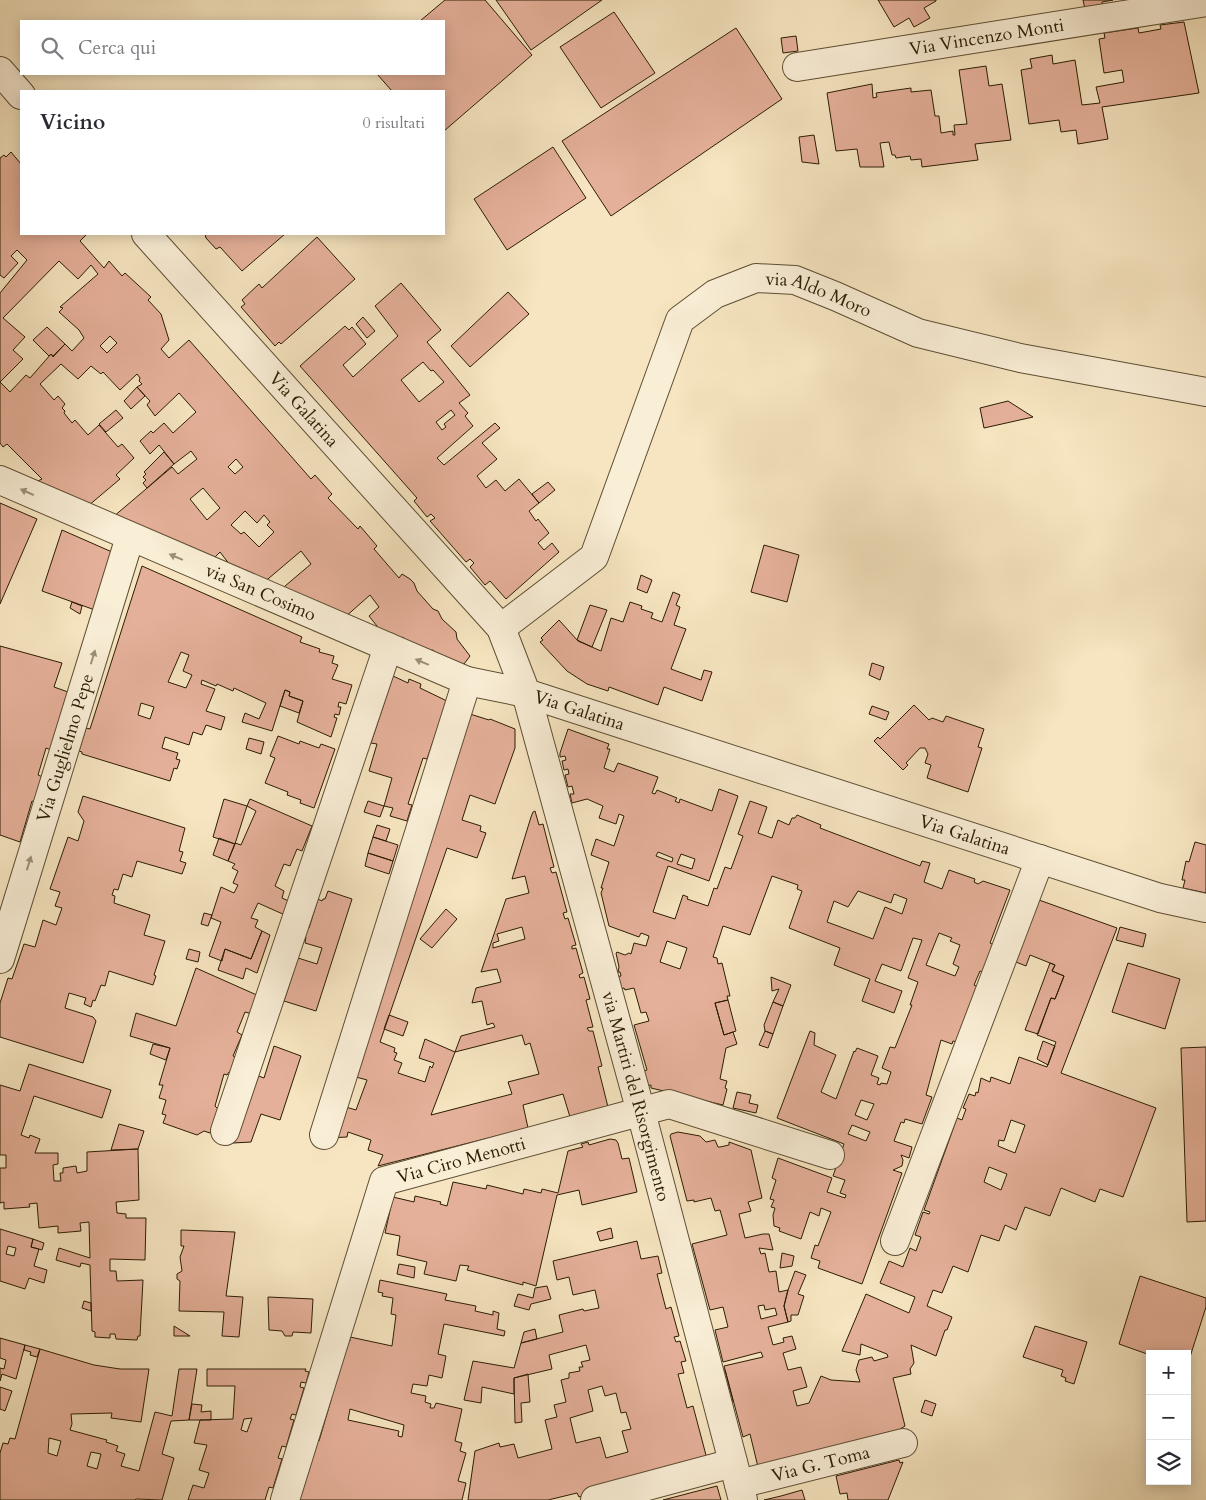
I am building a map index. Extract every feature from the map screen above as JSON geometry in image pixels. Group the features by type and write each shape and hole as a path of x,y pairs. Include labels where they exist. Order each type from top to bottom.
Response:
{"street":[{"name":"Via Vincenzo Monti","path":"797,67 1206,1"},
{"path":"0,71 20,94"},
{"name":"Via Galatina","path":"147,235 501,628 526,693 1160,898 1206,908"},
{"name":"via Aldo Moro","path":"501,628 594,556 680,320 715,294 756,278 795,280 918,333 1020,358 1206,392"},
{"name":"via San Cosimo","path":"0,480 467,681 526,693"},
{"name":"Via Guglielmo Pepe","path":"0,960 8,900 130,537"},
{"path":"225,1131 388,647"},
{"path":"324,1135 467,681"},
{"name":"via Martiri del Risorgimento","path":"526,693 641,1112 738,1482"},
{"path":"895,1241 1040,859"},
{"name":"Via Ciro Menotti","path":"285,1500 384,1182 669,1104 830,1155"},
{"name":"Via G. Toma","path":"595,1500 738,1482 903,1443"}],"building":[{"path":"445,0 485,0 532,55 445,130 445,90 391,90 378,75 445,75 445,20 421,20"},
{"path":"496,0 602,0 531,50"},
{"path":"878,0 936,1 924,8 930,18 914,27 909,18 894,27"},
{"path":"1083,0 1113,0 1102,2 1103,7 1085,9"},
{"path":"614,12 655,73 601,108 560,47"},
{"path":"1184,22 1199,93 1102,107 1108,139 1078,144 1076,130 1061,132 1059,120 1029,124 1021,70 1032,68 1030,59 1052,55 1053,64 1075,60 1082,105 1100,103 1096,87 1124,82 1122,70 1104,73 1099,39 1105,38 1104,33 1138,28 1139,33 1161,29 1160,25"},
{"path":"736,28 782,99 611,216 562,141"},
{"path":"796,36 798,51 783,53 781,38"},
{"path":"986,66 989,86 1002,84 1011,140 975,144 978,160 922,167 921,159 911,160 910,156 896,158 895,155 892,155 889,142 880,143 884,167 860,167 857,149 836,151 827,93 872,84 873,98 877,97 876,93 911,88 911,92 931,90 935,116 939,116 941,133 953,131 953,135 955,135 954,125 967,124 959,70"},
{"path":"814,135 819,164 802,162 799,137"},
{"path":"553,147 586,198 507,250 474,199"},
{"path":"11,152 20,163 20,235 86,235 80,241 104,268 109,261 122,276 125,273 151,297 148,300 161,314 169,340 161,349 169,358 189,340 311,479 315,475 332,494 328,498 358,529 360,526 377,546 374,549 399,578 402,574 410,579 417,591 456,632 457,639 470,656 464,664 440,659 433,650 429,651 409,646 403,637 397,642 389,632 385,636 369,616 379,607 370,595 344,618 278,592 311,564 301,551 262,584 244,576 237,566 233,569 220,552 211,561 113,517 172,467 178,474 197,459 191,451 174,464 159,445 150,454 140,441 164,423 173,433 196,412 179,393 155,416 147,405 150,401 137,387 142,384 137,374 120,390 103,372 101,374 91,366 78,379 61,364 40,384 54,400 58,396 65,404 62,408 72,423 75,420 88,435 99,425 118,447 122,444 134,458 116,475 120,479 88,506 36,482 42,479 7,444 3,447 0,443 0,382 0,293 27,260 17,250 11,256 18,263 4,278 0,275 0,158 4,155 6,157","holes":["59,261 78,279 91,265 98,274 60,307 63,308 59,312 79,330 84,338 72,351 65,344 53,357 51,354 30,378 26,375 10,392 0,382 23,359 13,350 25,337 3,318","110,336 117,343 107,353 100,346","236,459 243,467 235,474 228,467","203,488 220,508 207,520 190,499","245,511 257,523 264,515 270,522 267,525 274,532 259,547 244,532 241,534 231,525"]},
{"path":"205,235 284,235 242,271 220,247 216,249"},
{"path":"317,237 355,279 281,344 279,342 275,346 241,307 245,304 242,300 259,284 262,288"},
{"path":"401,283 441,330 427,342 470,395 459,403 468,413 465,416 473,426 437,458 444,465 495,423 500,428 482,443 497,459 477,476 486,488 496,480 505,491 519,479 539,503 529,511 536,521 538,519 549,533 538,543 544,550 552,543 559,552 506,599 490,581 485,585 470,567 474,563 470,559 466,562 430,521 435,518 431,514 427,517 414,501 417,498 300,366 345,326 349,330 352,327 366,344 343,365 353,377 398,336 375,306","holes":["423,362 444,382 419,402 401,380","451,410 455,415 444,424 446,427 442,430 436,422"]},
{"path":"508,292 529,314 470,367 451,346"},
{"path":"363,317 375,331 367,338 356,324"},
{"path":"47,327 65,344 53,356 51,354 49,356 33,340"},
{"path":"137,387 145,396 131,409 124,401"},
{"path":"1008,401 1033,417 984,428 980,408"},
{"path":"116,410 123,418 106,432 99,424"},
{"path":"164,452 174,464 147,488 143,483 146,480 143,477 146,474 144,472"},
{"path":"548,482 555,490 539,503 532,494"},
{"path":"0,503 37,519 0,604"},
{"path":"62,530 112,552 95,610 42,591"},
{"path":"764,545 799,555 787,602 751,592"},
{"path":"142,566 302,637 300,642 320,649 319,652 334,656 332,663 338,665 332,679 352,685 346,704 339,702 338,707 341,707 339,715 335,714 334,717 337,718 331,737 297,722 303,701 289,696 290,692 285,690 272,731 242,722 245,713 259,719 266,703 234,688 233,691 202,680 201,684 215,689 206,711 225,717 221,730 206,725 202,735 193,732 189,745 165,737 162,748 178,753 176,759 180,760 177,769 174,768 170,781 82,754 79,751 86,728 90,729","holes":["181,652 189,655 183,671 192,675 186,688 168,682","141,703 154,707 150,719 138,715"]},
{"path":"641,575 652,580 647,593 637,589"},
{"path":"673,592 680,595 676,605 680,607 674,625 686,629 671,669 701,680 704,670 712,672 702,701 664,687 658,705 609,687 608,691 587,684 567,671 540,642 543,640 541,638 559,620 578,641 601,651 611,618 623,622 630,602 642,606 641,609 653,613 651,618 662,622"},
{"path":"72,602 82,606 80,614 70,608"},
{"path":"590,605 607,610 592,647 577,640"},
{"path":"0,646 62,663 54,687 68,692 51,750 46,748 38,775 45,778 37,803 32,801 20,842 0,835"},
{"path":"872,663 884,667 880,680 869,675"},
{"path":"393,676 408,683 409,679 421,684 420,688 447,701 427,759 423,758 408,804 412,805 407,821 390,816 393,808 384,806 392,778 369,771 377,744 371,743"},
{"path":"285,690 290,692 289,696 303,701 299,713 280,706"},
{"path":"914,705 929,720 932,718 943,722 946,716 984,729 978,747 982,748 968,792 927,778 931,765 925,763 928,754 925,748 920,748 906,763 908,765 903,770 874,741 878,737 880,739"},
{"path":"872,706 889,712 886,720 869,714"},
{"path":"470,714 490,719 515,729 515,748 495,804 470,795 462,820 481,826 480,831 486,833 477,858 447,848 380,1042 395,1048 394,1052 397,1053 394,1060 402,1063 398,1073 425,1082 430,1066 432,1068 434,1063 419,1058 425,1039 455,1052 461,1036 495,1027 493,1023 487,1025 482,1001 472,1003 476,988 501,982 497,969 481,972 506,899 529,893 525,876 512,879 531,817 535,811 539,825 543,824 554,867 550,868 552,873 556,872 567,912 563,913 565,919 568,918 576,945 572,946 572,949 576,948 583,973 579,975 580,978 584,977 590,999 586,1000 593,1027 587,1028 589,1031 593,1031 602,1066 598,1067 608,1107 570,1117 563,1094 523,1105 528,1128 378,1166 383,1155 368,1150 371,1140 348,1132 347,1137 327,1138 339,1105 356,1110 367,1080 356,1077 453,750 459,752","holes":["522,927 525,939 493,948 493,943 499,941 497,934","522,1035 525,1045 530,1043 539,1074 508,1082 512,1094 431,1115 455,1052"]},
{"path":"568,729 609,744 607,749 610,749 604,768 614,772 618,763 658,777 652,793 655,794 657,790 677,798 675,801 679,803 680,799 712,811 719,789 738,796 709,881 668,866 653,912 675,919 683,895 688,897 687,899 708,906 714,888 717,889 725,867 731,869 743,836 738,834 750,801 767,807 758,833 772,838 778,820 789,825 792,818 795,818 797,815 821,825 820,828 920,866 922,861 930,863 924,882 942,889 949,870 975,879 974,882 978,884 983,881 1010,890 990,943 994,945 984,973 980,971 974,985 978,987 957,1042 953,1041 952,1044 941,1040 926,1095 932,1097 922,1124 905,1119 904,1123 901,1122 894,1141 912,1147 909,1158 901,1155 903,1160 902,1166 893,1170 902,1173 862,1284 818,1268 820,1261 811,1258 815,1245 818,1246 831,1212 821,1208 819,1216 810,1212 801,1239 779,1231 780,1228 774,1226 773,1215 775,1208 771,1207 774,1200 770,1199 776,1180 772,1178 778,1158 832,1178 827,1192 845,1198 846,1195 840,1193 845,1180 833,1176 844,1144 777,1118 810,1031 815,1033 814,1045 836,1055 821,1092 836,1099 854,1051 857,1048 878,1056 871,1075 879,1078 877,1084 887,1084 891,1072 882,1068 890,1047 895,1048 912,1005 910,1005 918,982 908,978 922,940 913,938 901,971 882,964 875,981 902,991 894,1013 862,1001 870,979 834,965 840,948 789,928 802,891 797,889 798,885 772,876 750,935 723,926 713,957 717,958 718,964 722,963 730,996 727,996 728,1000 715,1003 724,1035 733,1032 737,1044 726,1048 720,1079 727,1081 723,1105 651,1088 651,1085 646,1086 642,1072 647,1070 634,1025 649,1021 646,1012 641,1013 634,988 620,989 616,977 621,976 620,972 618,972 619,967 616,953 631,954 634,943 646,946 649,936 641,933 639,937 609,926 601,893 603,888 601,888 609,862 591,855 596,839 614,846 624,816 619,814 616,824 599,818 603,806 587,799 572,803 570,794 574,794 572,786 568,787 565,775 569,774 568,769 564,770 562,761 566,760 565,756 560,757","holes":["658,852 673,858 672,862 656,856","681,854 695,859 692,869 677,864","858,891 891,903 894,894 907,899 902,914 885,907 873,939 827,922 834,901 848,907","939,933 952,938 950,941 960,945 953,964 959,967 955,976 926,965","667,941 687,948 680,969 660,962","861,1100 874,1104 867,1120 855,1115","852,1125 870,1132 866,1141 848,1134"]},
{"path":"278,736 299,744 300,741 319,748 321,744 335,749 314,808 300,803 301,800 287,795 288,792 265,783 275,758 270,756"},
{"path":"249,738 264,742 261,754 246,749"},
{"path":"83,796 185,828 179,851 183,852 180,861 186,863 182,874 137,861 132,877 123,874 118,890 114,889 112,895 115,896 114,903 150,915 144,935 165,941 154,975 156,976 153,985 109,971 105,986 101,985 91,1007 84,1004 86,998 69,993 65,1008 93,1017 96,1021 83,1063 0,1037 0,1003 8,978 12,979 24,944 35,947 43,920 56,925 62,908 55,906 60,892 50,889 68,837 78,841 84,821 78,812"},
{"path":"224,799 247,806 235,844 213,837"},
{"path":"250,799 312,826 302,851 297,849 290,866 284,864 275,886 284,891 282,898 291,902 285,915 258,903 251,918 258,920 255,927 262,931 251,959 225,949 222,961 209,956 221,922 211,918 221,887 234,893 238,885 233,883 238,871 232,868 235,864 228,861 235,843 241,845 256,811 247,806"},
{"path":"368,801 384,806 380,817 364,812"},
{"path":"377,825 390,829 386,841 373,837"},
{"path":"373,837 398,845 393,861 368,853"},
{"path":"219,838 235,844 228,861 213,855"},
{"path":"1195,842 1206,845 1206,893 1183,888 1185,880 1182,880 1186,861 1189,862"},
{"path":"368,853 393,861 389,874 365,866"},
{"path":"328,891 352,899 316,1011 284,1001 298,958 317,964 322,948 305,943 306,937 303,936 306,927 309,928 318,899 322,901 325,899"},
{"path":"1039,900 1117,928 1061,1073 1156,1108 1123,1197 1100,1189 1095,1202 1061,1188 1050,1216 1025,1207 1016,1230 1005,1225 999,1241 981,1235 968,1272 953,1266 942,1293 933,1290 927,1306 952,1317 947,1330 945,1330 936,1356 911,1345 914,1363 910,1369 911,1374 893,1378 905,1426 897,1431 758,1467 750,1434 743,1437 724,1366 763,1357 761,1352 723,1362 715,1330 728,1327 723,1307 710,1310 692,1244 727,1235 720,1210 715,1211 711,1198 694,1202 694,1200 687,1201 671,1134 678,1132 700,1136 706,1142 715,1140 718,1147 729,1145 729,1142 751,1150 762,1198 748,1202 751,1211 739,1214 745,1238 769,1234 773,1250 759,1248 761,1254 765,1253 769,1272 776,1271 779,1292 788,1290 784,1306 788,1322 768,1327 773,1345 784,1342 783,1338 792,1336 796,1349 783,1353 788,1370 801,1367 807,1387 793,1391 797,1406 809,1403 821,1376 831,1380 860,1382 856,1370 859,1360 872,1357 874,1361 888,1357 887,1354 861,1344 860,1355 842,1351 866,1294 909,1313 915,1297 880,1283 889,1261 903,1267 910,1248 916,1251 921,1237 915,1235 923,1212 929,1214 930,1212 924,1210 957,1118 962,1120 966,1109 963,1108 969,1094 975,1096 976,1092 978,1093 981,1078 990,1082 991,1077 1010,1084 1019,1057 1047,1067 1056,1042 1037,1035 1051,998 1055,999 1064,976 1052,971 1055,965 1030,955 1026,966 1016,962","holes":["1011,1120 1025,1125 1015,1153 998,1146 999,1140 1004,1141","989,1167 1007,1174 1001,1190 984,1182","764,1305 765,1310 775,1308 777,1315 761,1319 758,1306"]},
{"path":"446,909 457,919 432,948 420,939"},
{"path":"204,913 212,915 208,926 201,924"},
{"path":"1120,927 1146,934 1143,947 1116,940"},
{"path":"262,931 270,935 257,973 246,968 243,979 218,970 225,949 251,959"},
{"path":"189,949 200,952 198,962 186,959"},
{"path":"1050,963 1055,965 1052,971 1064,976 1055,999 1051,998 1038,1034 1025,1030"},
{"path":"1128,963 1180,979 1165,1029 1112,1012"},
{"path":"196,968 259,996 252,1014 245,1012 237,1032 242,1035 233,1056 239,1058 233,1074 229,1072 227,1075 224,1074 215,1106 218,1109 210,1133 204,1131 197,1135 163,1123 166,1115 162,1114 166,1100 159,1098 163,1085 159,1085 170,1048 130,1036 136,1013 176,1026"},
{"path":"771,977 791,985 783,1006 773,1002 779,989 772,991"},
{"path":"728,1000 736,1031 724,1035 715,1003"},
{"path":"773,1002 783,1006 773,1034 765,1031 764,1025"},
{"path":"389,1015 408,1022 403,1036 384,1029"},
{"path":"765,1031 773,1034 768,1048 759,1045"},
{"path":"1043,1041 1055,1046 1048,1065 1037,1059"},
{"path":"153,1044 170,1048 166,1060 150,1054"},
{"path":"274,1046 301,1056 280,1120 261,1114 251,1142 233,1143 256,1075 264,1078"},
{"path":"1206,1047 1206,1221 1187,1222 1181,1048"},
{"path":"29,1064 111,1090 102,1118 34,1096 21,1135 29,1138 30,1135 40,1139 35,1153 58,1153 58,1164 53,1165 54,1181 61,1181 60,1173 63,1173 63,1168 76,1166 77,1173 87,1171 87,1152 138,1149 139,1200 116,1202 117,1213 126,1214 126,1218 146,1218 145,1260 110,1259 110,1271 116,1271 117,1281 143,1280 140,1336 138,1336 137,1340 116,1339 115,1334 110,1334 110,1338 95,1337 95,1332 92,1331 90,1265 81,1263 80,1267 56,1260 59,1248 90,1258 89,1222 80,1223 81,1231 58,1233 58,1226 39,1228 37,1203 29,1204 30,1207 4,1209 4,1202 0,1203 0,1168 6,1168 6,1155 0,1155 0,1085 20,1091"},
{"path":"737,1092 751,1095 749,1103 758,1105 756,1113 733,1108"},
{"path":"119,1124 144,1131 138,1149 111,1150"},
{"path":"610,1139 616,1140 618,1143 622,1159 629,1158 637,1192 582,1205 579,1190 557,1195 536,1286 523,1282 523,1285 467,1270 469,1266 460,1265 456,1281 424,1274 427,1262 397,1255 400,1236 385,1233 393,1197 414,1202 415,1196 441,1202 440,1204 447,1206 453,1182 486,1189 487,1185 523,1194 524,1189 541,1193 542,1189 558,1193 568,1151 583,1147 581,1144 588,1142 589,1145"},
{"path":"611,1228 613,1238 600,1241 597,1232"},
{"path":"0,1229 33,1239 31,1247 39,1249 34,1266 47,1270 44,1283 29,1278 25,1289 0,1281","holes":["8,1246 16,1248 14,1256 6,1254"]},
{"path":"181,1230 235,1232 226,1296 243,1297 239,1337 222,1336 224,1312 179,1311 180,1281 177,1279 177,1274 182,1271 180,1257 184,1246 181,1246"},
{"path":"33,1239 44,1243 42,1250 31,1247"},
{"path":"637,1241 641,1259 658,1256 662,1273 657,1274 666,1309 671,1307 679,1336 674,1337 676,1342 680,1341 686,1361 681,1362 684,1373 678,1374 687,1408 693,1406 707,1459 579,1497 577,1493 548,1500 468,1500 475,1451 499,1443 500,1447 514,1444 518,1458 552,1449 545,1420 557,1417 554,1405 566,1402 561,1380 569,1378 569,1373 580,1371 579,1367 583,1367 581,1362 590,1360 586,1345 549,1355 552,1369 514,1378 514,1394 482,1387 481,1403 464,1400 473,1361 514,1368 521,1343 563,1332 559,1315 583,1309 584,1311 599,1308 595,1290 573,1295 569,1277 557,1280 553,1261","holes":["602,1386 605,1396 616,1393 621,1413 626,1412 631,1429 622,1431 628,1452 606,1458 600,1437 576,1443 570,1418 593,1411 588,1390"]},
{"path":"782,1253 794,1256 792,1266 780,1268"},
{"path":"399,1264 415,1267 414,1278 397,1274"},
{"path":"795,1271 806,1275 798,1294 804,1296 798,1315 791,1315 791,1321 788,1322 784,1306"},
{"path":"1140,1276 1206,1298 1206,1307 1191,1354 1191,1350 1146,1350 1146,1354 1119,1344"},
{"path":"380,1280 447,1294 445,1300 476,1306 475,1311 493,1315 493,1311 499,1313 497,1329 505,1331 504,1336 444,1324 438,1354 446,1356 442,1378 429,1375 427,1386 413,1384 411,1393 426,1396 425,1402 431,1404 430,1408 434,1408 436,1403 462,1409 455,1441 462,1443 460,1451 466,1453 458,1481 466,1483 462,1500 296,1500 314,1440 319,1441 331,1400 326,1399 345,1339 350,1341 350,1337 392,1346 396,1315 391,1314 393,1298 382,1296 383,1293 378,1292","holes":["350,1409 404,1425 402,1437 398,1436 399,1431 348,1420"]},
{"path":"547,1286 551,1299 531,1304 529,1310 514,1306 518,1294 533,1298 535,1288"},
{"path":"268,1297 313,1299 311,1333 293,1332 292,1336 285,1336 282,1331 269,1330"},
{"path":"84,1301 91,1303 91,1311 82,1308"},
{"path":"174,1326 190,1336 174,1336"},
{"path":"1035,1326 1087,1342 1074,1384 1065,1381 1066,1378 1061,1376 1063,1370 1023,1357"},
{"path":"535,1329 537,1339 521,1343 524,1332"},
{"path":"0,1338 25,1345 16,1379 2,1374 0,1381 0,1368 4,1369 6,1360 0,1358"},
{"path":"25,1345 40,1349 37,1357 30,1355 31,1352 24,1350"},
{"path":"40,1349 94,1365 120,1369 149,1369 141,1422 111,1418 112,1413 71,1414 72,1424 70,1430 107,1440 106,1442 118,1446 116,1451 125,1454 121,1466 139,1471 155,1412 172,1416 179,1369 197,1369 189,1420 171,1421 162,1454 174,1458 162,1500 0,1500 0,1453 3,1443 8,1444 10,1438 15,1439","holes":["49,1438 61,1441 57,1456 48,1453","91,1452 101,1454 97,1469 87,1466"]},
{"path":"207,1369 306,1369 305,1371 309,1372 306,1383 301,1382 300,1387 304,1388 296,1415 292,1414 290,1419 294,1420 286,1447 282,1446 278,1458 282,1459 273,1488 269,1487 265,1500 188,1500 193,1485 204,1488 209,1473 199,1470 207,1445 194,1443 200,1420 233,1419 235,1386 207,1386","holes":["252,1418 247,1432 241,1430 244,1419"]},
{"path":"725,1370 733,1401 730,1402 722,1371"},
{"path":"528,1374 530,1402 521,1403 522,1422 515,1423 514,1378"},
{"path":"0,1387 12,1391 5,1411 0,1409"},
{"path":"925,1400 936,1404 932,1416 921,1412"},
{"path":"192,1404 202,1405 201,1412 211,1411 211,1420 189,1420"},
{"path":"899,1460 900,1463 903,1462 888,1500 848,1500 847,1493 840,1494 836,1476"},
{"path":"717,1486 721,1500 663,1500"},
{"path":"802,1490 805,1500 764,1500 781,1496"}]}
